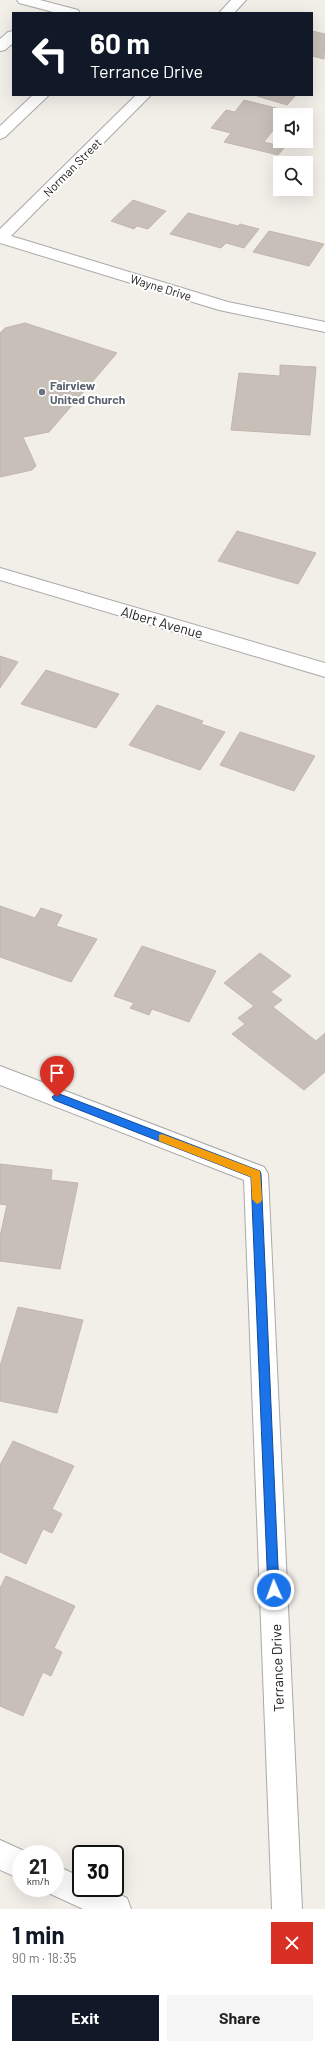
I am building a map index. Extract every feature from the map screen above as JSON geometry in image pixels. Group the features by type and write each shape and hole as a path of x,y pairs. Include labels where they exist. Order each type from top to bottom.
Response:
{"street":[{"path":"24,0 40,9 65,12"},
{"path":"227,12 239,0"},
{"path":"0,47 12,36"},
{"path":"0,134 41,96"},
{"name":"Norman Street","path":"0,238 143,96"},
{"name":"Wayne Drive","path":"0,238 224,306 325,327"},
{"name":"Albert Avenue","path":"0,574 325,670"},
{"name":"Terrance Drive","path":"0,1075 256,1174 287,1909"},
{"path":"0,1854 12,1860"},
{"path":"64,1884 116,1909"}],"building":[{"path":"313,31 325,34 324,59 313,56"},
{"path":"257,96 295,96 287,105"},
{"path":"244,100 276,108 273,108 273,130 264,142 273,144 273,148 284,148 278,155 224,142 231,133 211,128 226,110 235,112"},
{"path":"133,200 166,211 148,229 137,226 134,229 111,221"},
{"path":"188,213 238,226 240,224 259,229 244,248 226,243 221,248 170,234"},
{"path":"269,231 324,244 309,266 253,252"},
{"name":"Fairview United Church","path":"25,323 117,353 49,432 23,437 36,466 32,470 0,477 0,333 5,328"},
{"path":"280,365 316,367 310,435 231,430 239,373 280,376"},
{"path":"237,531 316,553 298,584 218,561"},
{"path":"0,656 18,662 0,688"},
{"path":"46,670 119,694 96,728 21,704"},
{"path":"157,705 203,721 201,724 225,732 200,770 129,745"},
{"path":"240,732 315,756 294,791 220,765"},
{"path":"0,906 35,918 41,908 62,915 56,926 97,939 71,982 0,957"},
{"path":"142,946 216,971 189,1022 152,1009 149,1015 130,1008 134,1003 114,996"},
{"path":"260,953 291,976 271,992 282,1000 273,1007 316,1041 325,1033 325,1072 304,1090 232,1034 245,1024 238,1018 254,1006 224,983"},
{"path":"0,1164 52,1170 51,1180 78,1183 60,1269 0,1261 0,1236 7,1205 0,1204"},
{"path":"18,1307 83,1320 57,1413 0,1401 0,1366"},
{"path":"13,1441 74,1466 52,1509 62,1514 52,1533 43,1529 26,1564 0,1552 0,1465"},
{"path":"6,1576 75,1606 54,1648 62,1652 51,1676 43,1672 23,1716 0,1706 0,1588"}],"slow traffic":[{"path":"162,1138 256,1174 257,1199"}],"place":[{"name":"Fairview United Church","path":"42,392"}],"route":[{"path":"57,1097 256,1174 274,1590"}]}
